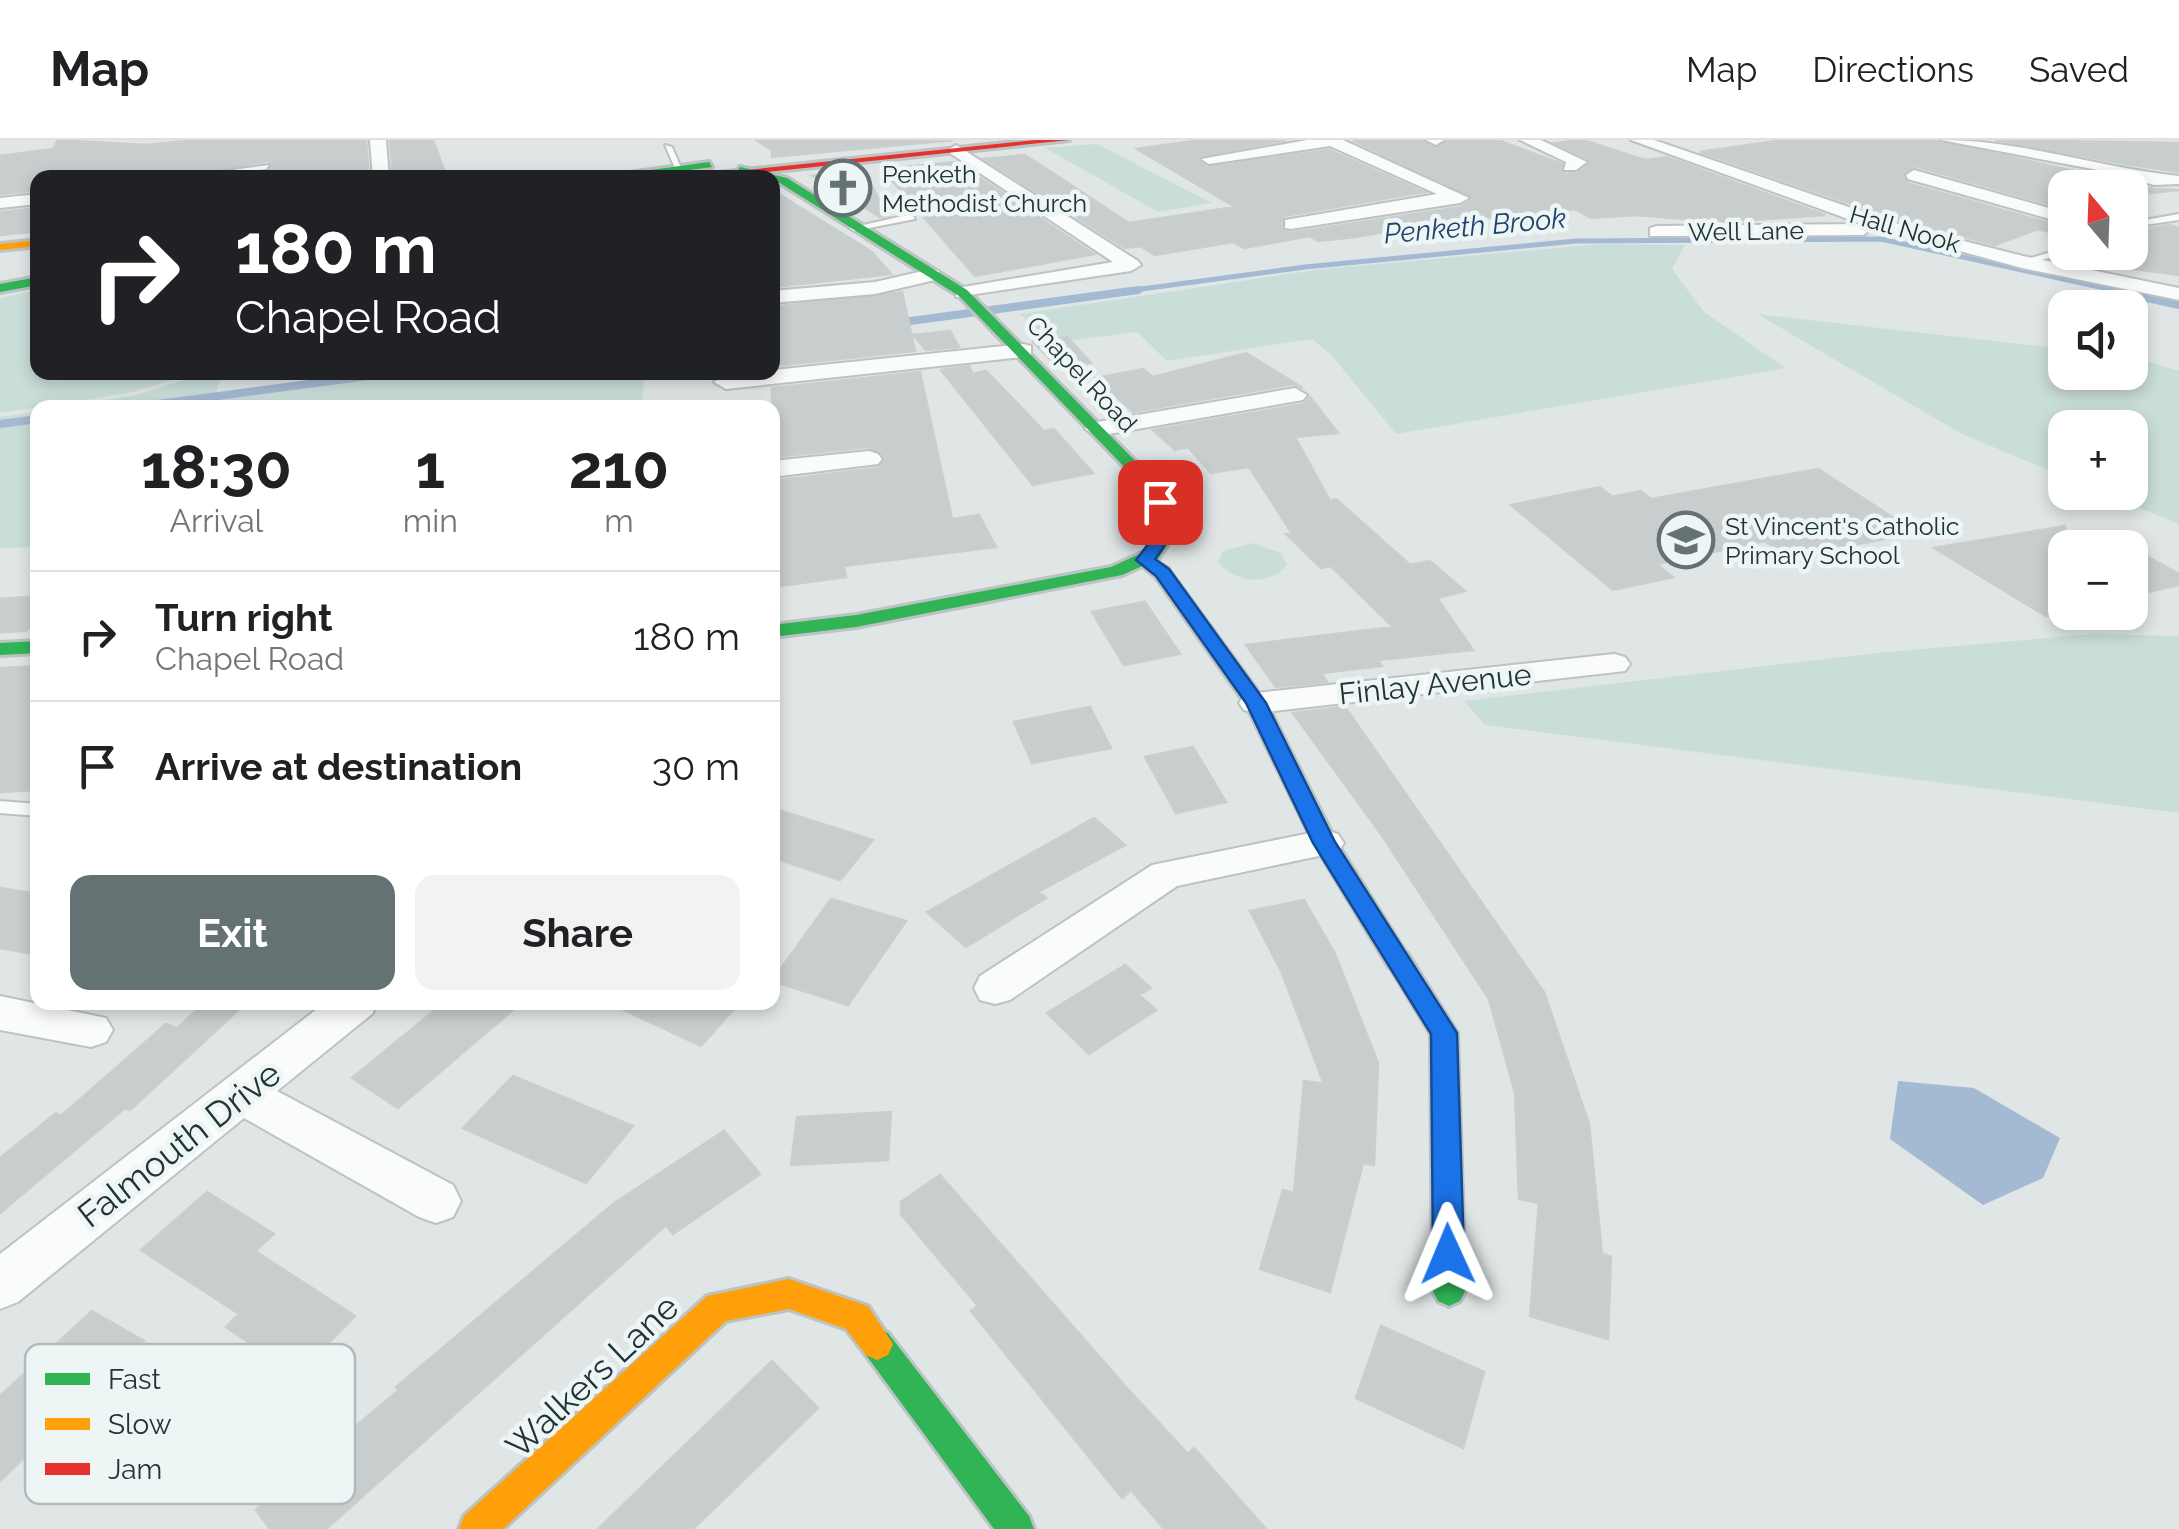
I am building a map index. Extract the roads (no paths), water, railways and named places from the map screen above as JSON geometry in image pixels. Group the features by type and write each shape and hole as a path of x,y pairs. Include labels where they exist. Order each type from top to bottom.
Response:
{"street":[{"path":"378,140 380,170"},
{"path":"641,170 674,164 745,165 1064,140"},
{"path":"1211,160 1331,140 1476,205"},
{"path":"1528,140 1579,162 1570,167"},
{"name":"Hall Nook","path":"1638,140 1865,220 1900,220 2022,262 2179,294"},
{"path":"1949,140 2096,164 2125,171 2148,184 2176,180"},
{"path":"1672,151 1709,144"},
{"path":"780,172 965,145 1131,266 963,293"},
{"path":"745,165 770,170"},
{"name":"Chapel Road","path":"785,173 854,228 963,293 987,313 1097,429 1150,489 1167,520 1159,546 1145,560"},
{"path":"1914,175 2048,214"},
{"path":"1292,224 1456,196"},
{"path":"1943,204 1982,197"},
{"path":"0,204 30,200"},
{"name":"Well Lane","path":"1656,232 1900,220"},
{"path":"0,247 30,244"},
{"path":"0,277 30,271"},
{"path":"780,296 876,288 932,275"},
{"path":"0,288 30,282"},
{"path":"780,376 1023,351"},
{"path":"726,382 745,380"},
{"path":"1097,429 1295,395"},
{"path":"780,468 868,459"},
{"path":"780,630 874,618 1116,572 1145,560 1162,572 1256,703 1324,843 1444,1033 1450,1291"},
{"path":"0,649 30,647"},
{"name":"Finlay Avenue","path":"1256,703 1614,664"},
{"path":"995,988 1166,875 1324,843"},
{"name":"Falmouth Drive","path":"0,1285 348,1010"},
{"path":"0,1013 91,1030"},
{"path":"242,1095 436,1201"},
{"name":"Walkers Lane","path":"477,1529 718,1307 789,1294 857,1317 1016,1529"}],"lane":[{"path":"248,170 266,168"},
{"path":"875,207 896,220"},
{"path":"854,228 912,216"},
{"path":"2148,222 2179,217"},
{"path":"2022,262 2048,255"},
{"path":"0,807 30,809"}],"water":[{"path":"1898,1081 1974,1088 2060,1138 2043,1178 1983,1205 1890,1139"}],"waterway":[{"name":"Penketh Brook","path":"1119,292 1305,267 1576,241 1881,239 2113,290"},
{"name":"Penketh Brook","path":"896,323 1138,290"},
{"name":"Penketh Brook","path":"2148,298 2179,305"},
{"name":"Penketh Brook","path":"188,400 338,380"},
{"name":"Penketh Brook","path":"0,424 30,420"}],"place":[{"name":"Penketh Methodist Church","path":"843,188"},
{"name":"St Vincent's Catholic Primary School","path":"1686,540"}]}
